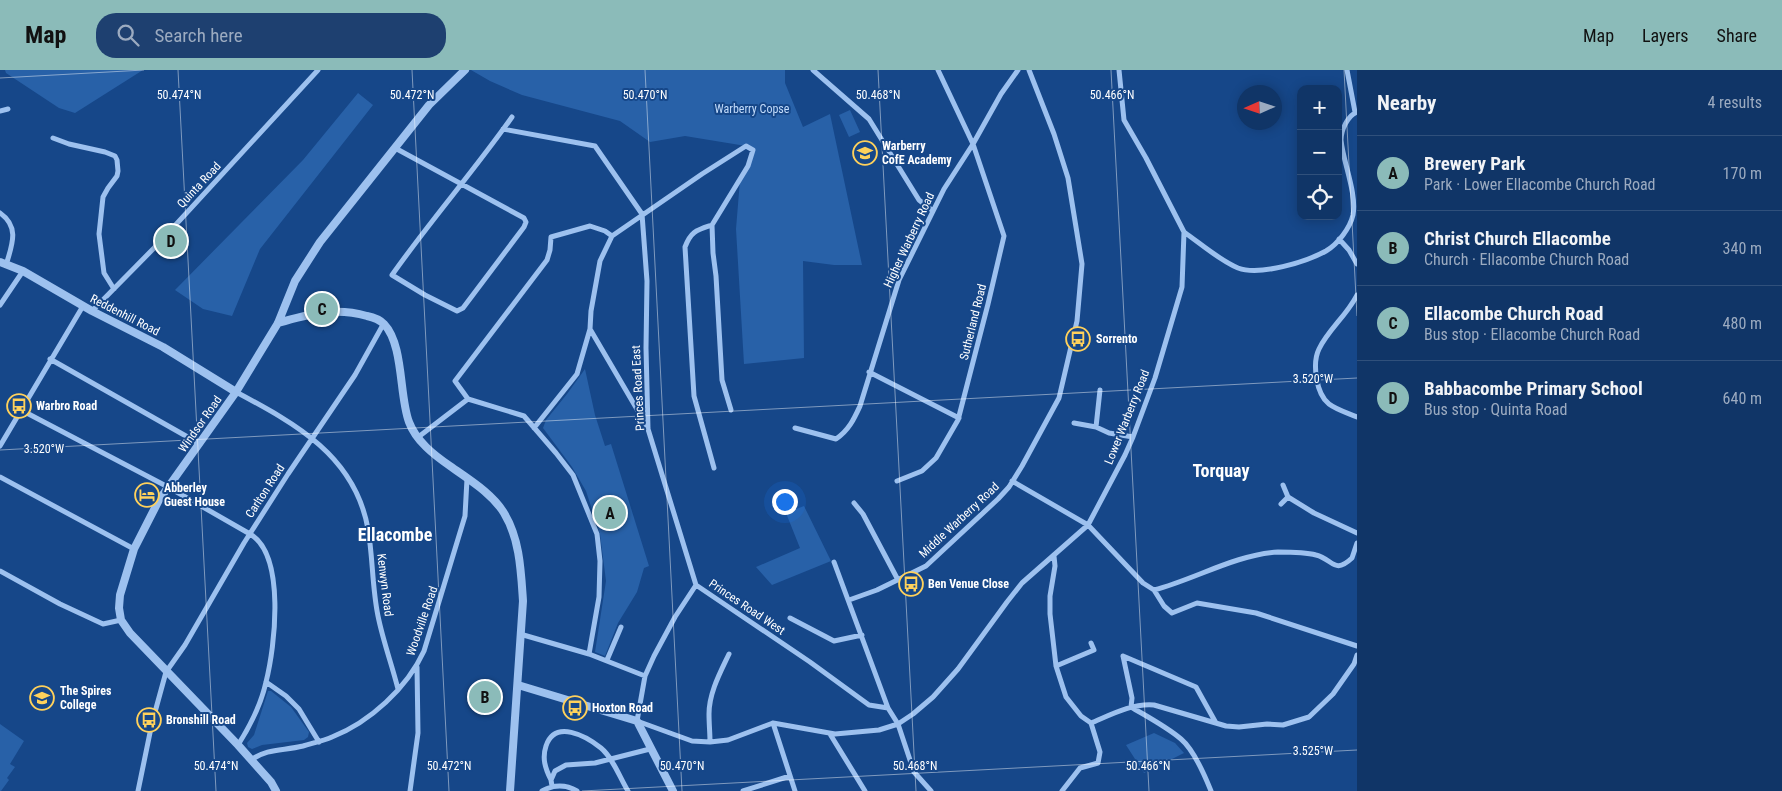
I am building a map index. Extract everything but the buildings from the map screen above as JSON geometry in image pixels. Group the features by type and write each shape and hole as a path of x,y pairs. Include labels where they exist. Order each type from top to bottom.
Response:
{"street":[{"name":"Quinta Road","path":"92,311 158,244 318,70"},
{"name":"Windsor Road","path":"121,620 119,608 120,595 134,549 159,500 236,392 278,323 295,281 320,242 429,105 465,70"},
{"path":"813,70 869,119 919,200 933,211"},
{"path":"938,70 973,144"},
{"path":"973,144 1001,94 1018,70"},
{"name":"Middle Warberry Road","path":"849,600 877,590 926,566 998,499 1022,466 1056,405 1063,386 1077,317 1082,264 1068,178 1054,134 1029,70"},
{"name":"Lower Warberry Road","path":"898,724 914,714 958,669 1022,583 1088,525 1125,455 1155,378 1182,287 1184,232 1124,120 1119,70"},
{"path":"1184,232 1239,268 1259,272 1285,266 1320,253 1327,250 1339,239 1353,214 1352,192 1341,137 1348,119 1356,112 1347,70"},
{"path":"0,111 8,109"},
{"path":"395,148 462,183 524,218 526,222 492,271 463,308 457,312 392,275 462,183 512,117"},
{"path":"503,129 595,146 642,214"},
{"path":"53,138 69,144 106,152 115,156 117,160 117,176 103,197 99,234 104,272 114,288"},
{"name":"Higher Warberry Road","path":"795,428 836,439 845,432 853,421 860,406 898,280 944,189 973,144"},
{"name":"Sutherland Road","path":"897,481 922,471 936,458 958,418 1004,236 973,144"},
{"path":"534,428 577,374 590,329 591,311 600,261 612,236 642,214 746,146 753,150 748,166 712,225 722,380 731,410"},
{"path":"0,213 8,218 14,235 3,264"},
{"name":"Princes Road East","path":"642,214 647,281 648,429 696,585"},
{"path":"712,225 692,233 685,247 694,396 714,468"},
{"path":"589,654 600,597 600,561 597,534 573,475 524,416 468,399 455,382 547,260 551,237 590,226 605,231 612,236"},
{"path":"1339,239 1349,250 1357,264"},
{"name":"Reddenhill Road","path":"3,264 23,271 92,311 164,347 236,392"},
{"path":"0,305 23,271"},
{"path":"1357,295 1351,307 1319,349 1315,367 1320,391 1327,403 1357,417"},
{"path":"0,446 83,306"},
{"path":"278,323 308,315 341,311 372,317 384,323 392,338 409,422 418,438 440,459 486,493 504,513 517,544 522,574 523,601 510,791"},
{"name":"Carlton Road","path":"166,672 198,625 250,534 288,474 355,376 384,323"},
{"path":"590,329 648,429"},
{"path":"50,359 200,444"},
{"path":"869,372 958,418"},
{"path":"1096,427 1100,390"},
{"name":"Kenwyn Road","path":"236,392 313,438 342,469 353,485 362,505 368,528 378,614 398,689"},
{"path":"418,438 468,399"},
{"path":"21,410 168,487 254,536 265,550 275,584 274,640 266,682 249,728 238,745"},
{"path":"1074,423 1096,427 1108,433 1133,437"},
{"path":"0,477 134,549"},
{"name":"Woodville Road","path":"251,760 267,751 319,742 349,730 374,713 417,667 424,651 465,516 467,479"},
{"path":"1012,481 1088,525 1143,583 1154,590 1164,606 1172,613 1197,603 1247,611 1268,616 1357,646"},
{"path":"1283,485 1288,497 1314,513 1357,533"},
{"path":"1281,504 1288,497"},
{"path":"854,503 863,514 898,580"},
{"path":"1154,590 1246,557 1278,552 1318,555 1335,566 1347,564 1352,558 1357,543"},
{"path":"1054,556 1050,614 1056,666 1066,697 1081,716 1090,723 1100,752 1098,763 1080,768 1062,791"},
{"path":"1352,558 1357,563"},
{"path":"834,562 888,708 898,724 914,772 930,791"},
{"path":"0,571 60,604 103,624 121,620 130,633 166,672 238,745 271,782 276,791"},
{"name":"Princes Road West","path":"637,721 646,676 663,638 696,585 810,662 869,705 888,708"},
{"path":"790,618 834,641 862,635"},
{"path":"607,660 621,627"},
{"path":"520,634 589,654 646,676"},
{"path":"1056,666 1094,650 1091,643"},
{"path":"710,742 709,713 711,700 716,680 729,654"},
{"path":"1090,723 1131,707 1146,704 1226,726 1283,725 1308,717 1333,693 1354,664 1357,655"},
{"path":"1131,707 1132,698 1123,656 1196,688 1216,723"},
{"path":"410,791 418,733 417,667"},
{"path":"138,791 152,723 166,672"},
{"path":"266,682 286,696 299,709 319,742"},
{"path":"518,685 637,721 692,740 710,742 735,738 773,723 830,734 879,730 898,724"},
{"path":"1131,707 1183,740 1211,791"},
{"path":"637,721 673,791"},
{"path":"773,723 795,791"},
{"path":"551,783 544,764 544,754 549,739 554,734 569,731 576,733 601,748 628,791"},
{"path":"830,734 865,791"},
{"path":"542,791 551,783 554,771 566,764 594,763 650,749"},
{"path":"744,791 790,776"},
{"path":"551,783 577,791"}],"green space":[{"path":"5,70 143,70 75,113 59,108 6,73"},
{"name":"Warberry Copse","path":"471,70 785,70 785,83 803,127 830,114 862,265 834,265 803,261 804,358 744,364 736,229 740,180 753,149 746,146 685,136 650,142 620,121 522,95 490,81"},
{"path":"358,93 373,105 260,249 232,316 203,309 175,290 303,160"},
{"path":"850,110 860,132 849,137 839,115"},
{"path":"585,369 595,415 605,446 611,444 649,566 644,568 637,592 618,623 605,656 595,652 606,581 600,534 586,491 572,467 543,428 546,420"},
{"path":"804,506 831,561 772,585 756,567 800,548 786,513"},
{"path":"268,691 271,691 291,707 309,732 308,737 304,740 262,745 252,749 248,747 247,743 254,735"},
{"path":"0,724 24,741 10,764 15,767 1,791 0,791"},
{"path":"1154,733 1175,743 1184,753 1144,773 1126,745"}],"place":[{"name":"Warberry CofE Academy","path":"865,153"},
{"name":"Babbacombe Primary School","path":"171,241"},
{"name":"Ellacombe Church Road","path":"322,309"},
{"name":"Sorrento","path":"1078,339"},
{"name":"Warbro Road","path":"19,406"},
{"name":"Abberley Guest House","path":"147,495"},
{"name":"Brewery Park","path":"610,513"},
{"name":"Ben Venue Close","path":"911,584"},
{"name":"Christ Church Ellacombe","path":"485,697"},
{"name":"The Spires College","path":"42,698"},
{"name":"Hoxton Road","path":"575,708"},
{"name":"Bronshill Road","path":"149,720"}],"district":[{"name":"Torquay","path":"1221,470"},
{"name":"Ellacombe","path":"395,534"}]}
